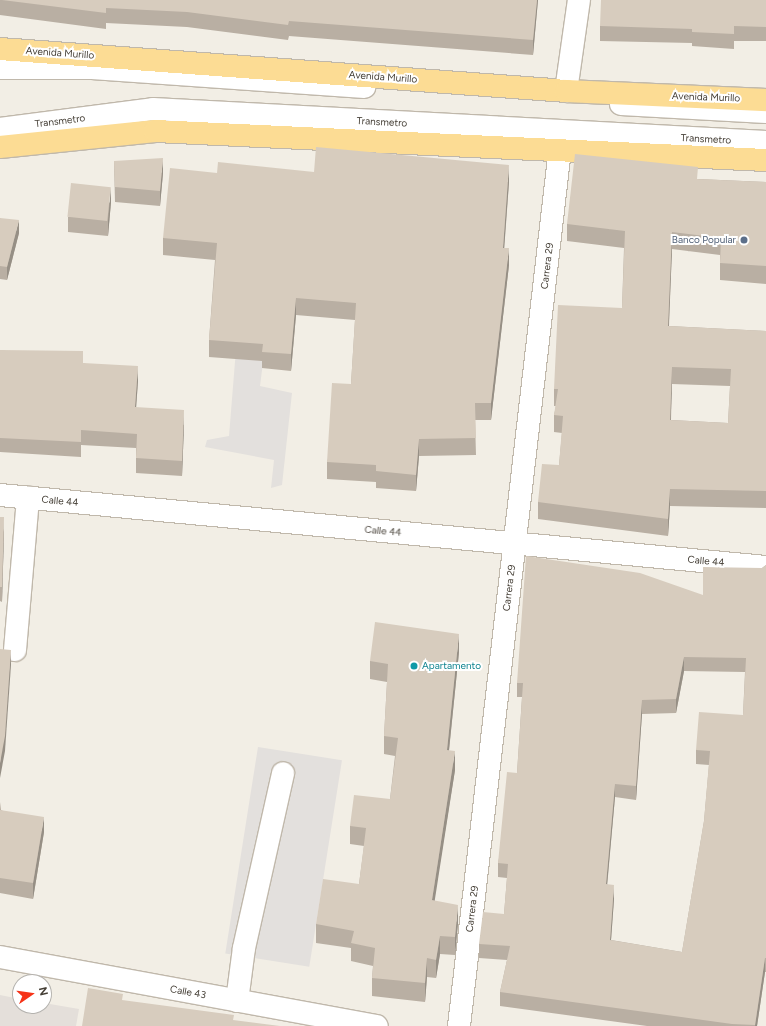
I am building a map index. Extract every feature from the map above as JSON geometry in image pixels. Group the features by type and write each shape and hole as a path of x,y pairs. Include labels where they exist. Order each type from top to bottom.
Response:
{"main road":[{"name":"Avenida Murillo","path":"0,49 566,91 766,100"},
{"path":"0,147 155,131 560,149 766,160"}],"street":[{"path":"566,91 579,0"},
{"path":"0,68 92,68 766,112"},
{"name":"Transmetro","path":"0,129 152,109 766,142"},
{"name":"Carrera 29","path":"459,1026 560,149"},
{"name":"Calle 44","path":"0,495 766,567"},
{"path":"15,650 28,498"},
{"path":"237,1000 244,948 283,773"},
{"name":"Calle 43","path":"0,958 376,1026"}],"shaded area":[{"path":"242,275 273,284 260,386 292,393 282,485 271,488 274,460 205,447 207,440 229,436"},
{"path":"258,747 342,760 309,967 225,953"},
{"path":"0,995 12,997 12,1014 52,1014 52,1004 79,1009 76,1026 0,1026"}],"building":[{"path":"2,0 537,0 533,40 289,21 288,25 187,12 106,8 106,13"},
{"path":"601,0 766,0 766,27 734,26 734,34 692,32 692,29 600,26"},
{"path":"316,147 509,165 503,248 509,248 491,403 475,403 476,438 419,439 416,475 376,471 376,465 327,462 332,383 351,384 356,303 296,298 291,354 262,352 263,344 209,340 217,243 163,238 170,168 217,173 218,162 314,172"},
{"path":"575,154 698,167 697,179 766,182 766,266 720,263 721,238 672,232 668,326 766,331 766,491 670,489 668,519 538,502 542,464 559,465 563,416 554,415 558,389 554,389 558,305 622,308 625,231 567,224","holes":["672,367 731,369 728,423 670,420"]},
{"path":"163,158 160,191 115,187 114,161"},
{"path":"71,183 111,187 107,221 67,217"},
{"path":"0,218 19,220 7,267 0,266"},
{"path":"0,350 83,351 83,363 138,366 135,407 184,410 182,461 136,458 137,434 81,430 81,442 0,438"},
{"path":"0,517 4,517 2,587 0,587"},
{"path":"526,556 640,573 703,595 703,567 762,568 766,565 766,958 755,1025 732,1024 500,992 510,946 479,944 483,912 504,914 508,864 498,863 507,772 517,773 523,683 517,683","holes":["684,657 746,658 743,715 699,712 696,750 710,751 704,821 682,952 610,940 614,885 606,884 615,784 636,786 642,700 676,699"]},
{"path":"375,622 459,634 447,750 455,751 432,900 458,905 455,937 440,936 436,960 427,958 425,983 372,978 375,948 351,943 354,931 316,924 323,879 359,884 366,828 350,826 354,795 390,799 398,738 384,736 388,664 370,661"},
{"path":"0,649 11,650 5,736 0,763"},
{"path":"0,810 44,817 33,883 0,878"},
{"path":"88,988 123,994 122,1000 234,1015 233,1020 280,1026 82,1026"}],"place":[{"name":"Banco Popular","path":"744,240"},
{"name":"Apartamento","path":"414,666"}]}
